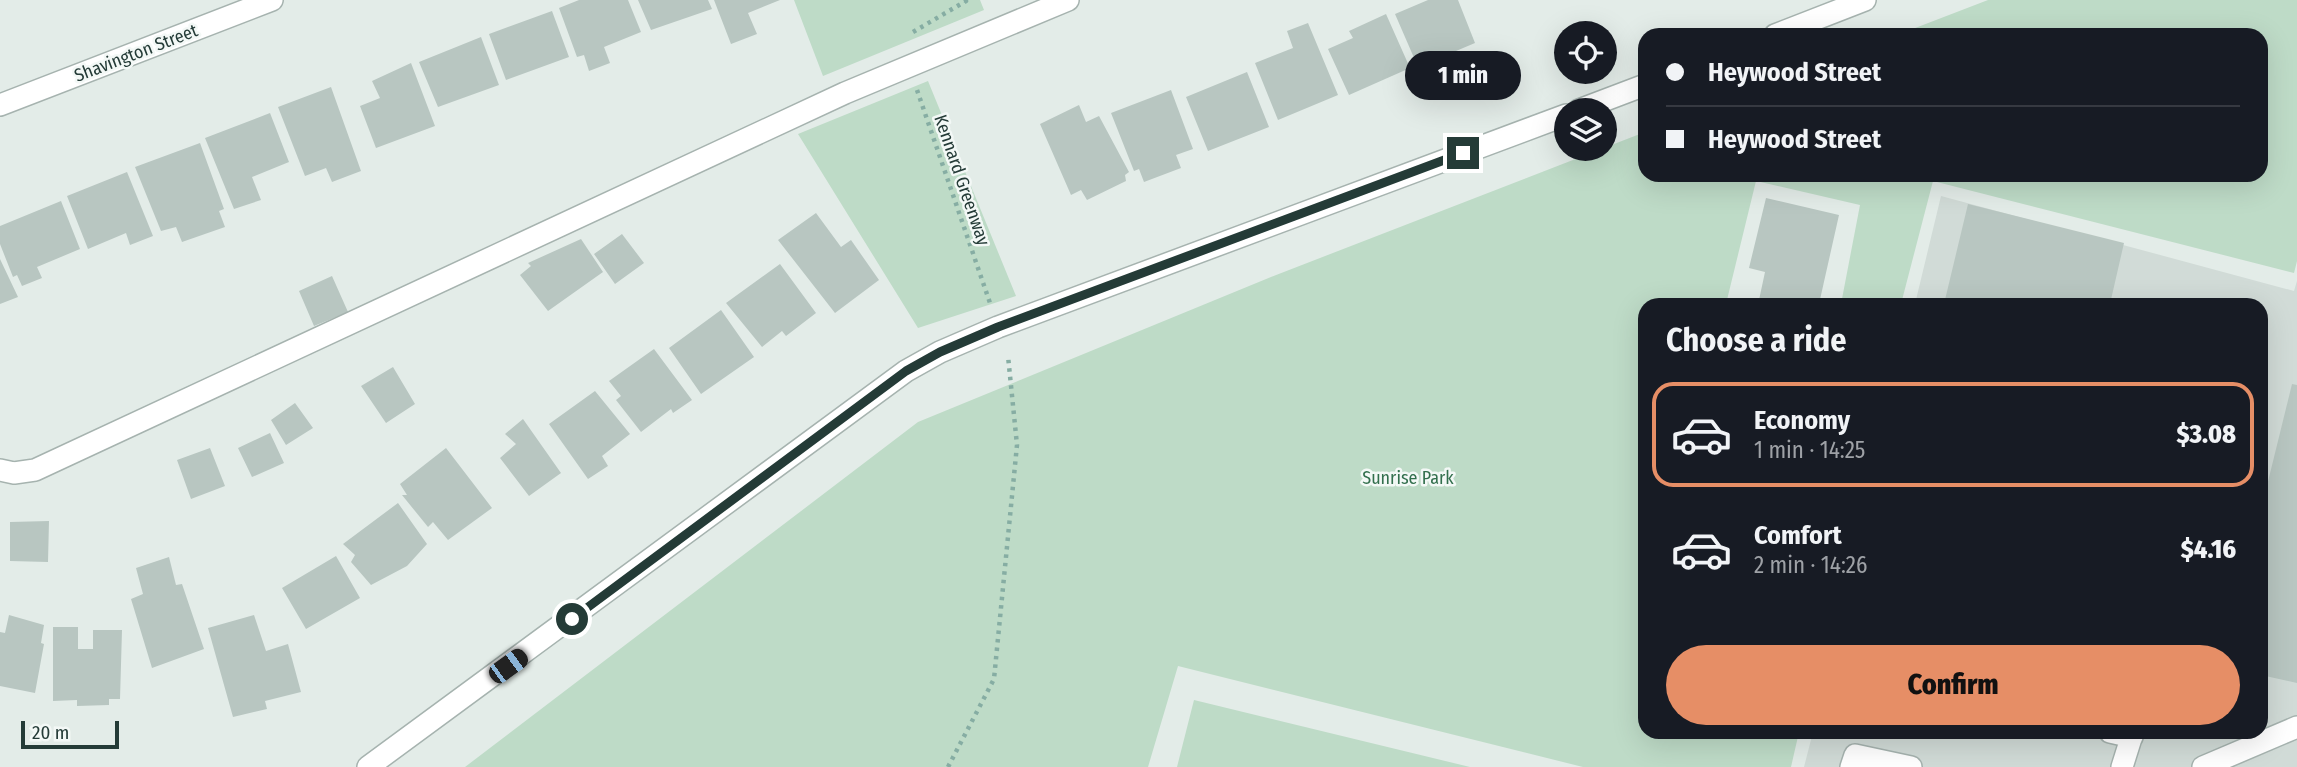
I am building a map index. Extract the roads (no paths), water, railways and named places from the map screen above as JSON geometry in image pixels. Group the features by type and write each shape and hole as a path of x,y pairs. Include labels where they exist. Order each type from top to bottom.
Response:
{"street":[{"name":"Shavington Street","path":"0,106 272,0"},
{"path":"0,470 14,473 35,470 514,245 908,65 1068,0"},
{"path":"1793,28 1865,0"},
{"path":"1611,98 1638,88"},
{"path":"368,767 906,371 940,352 998,327 1554,119"},
{"path":"2268,737 2297,727"},
{"path":"2122,767 2130,739"},
{"path":"2203,767 2265,739"},
{"path":"1851,767 1855,755 1911,767"}],"park label":[{"name":"Sunrise Park","path":"1408,478"}]}
